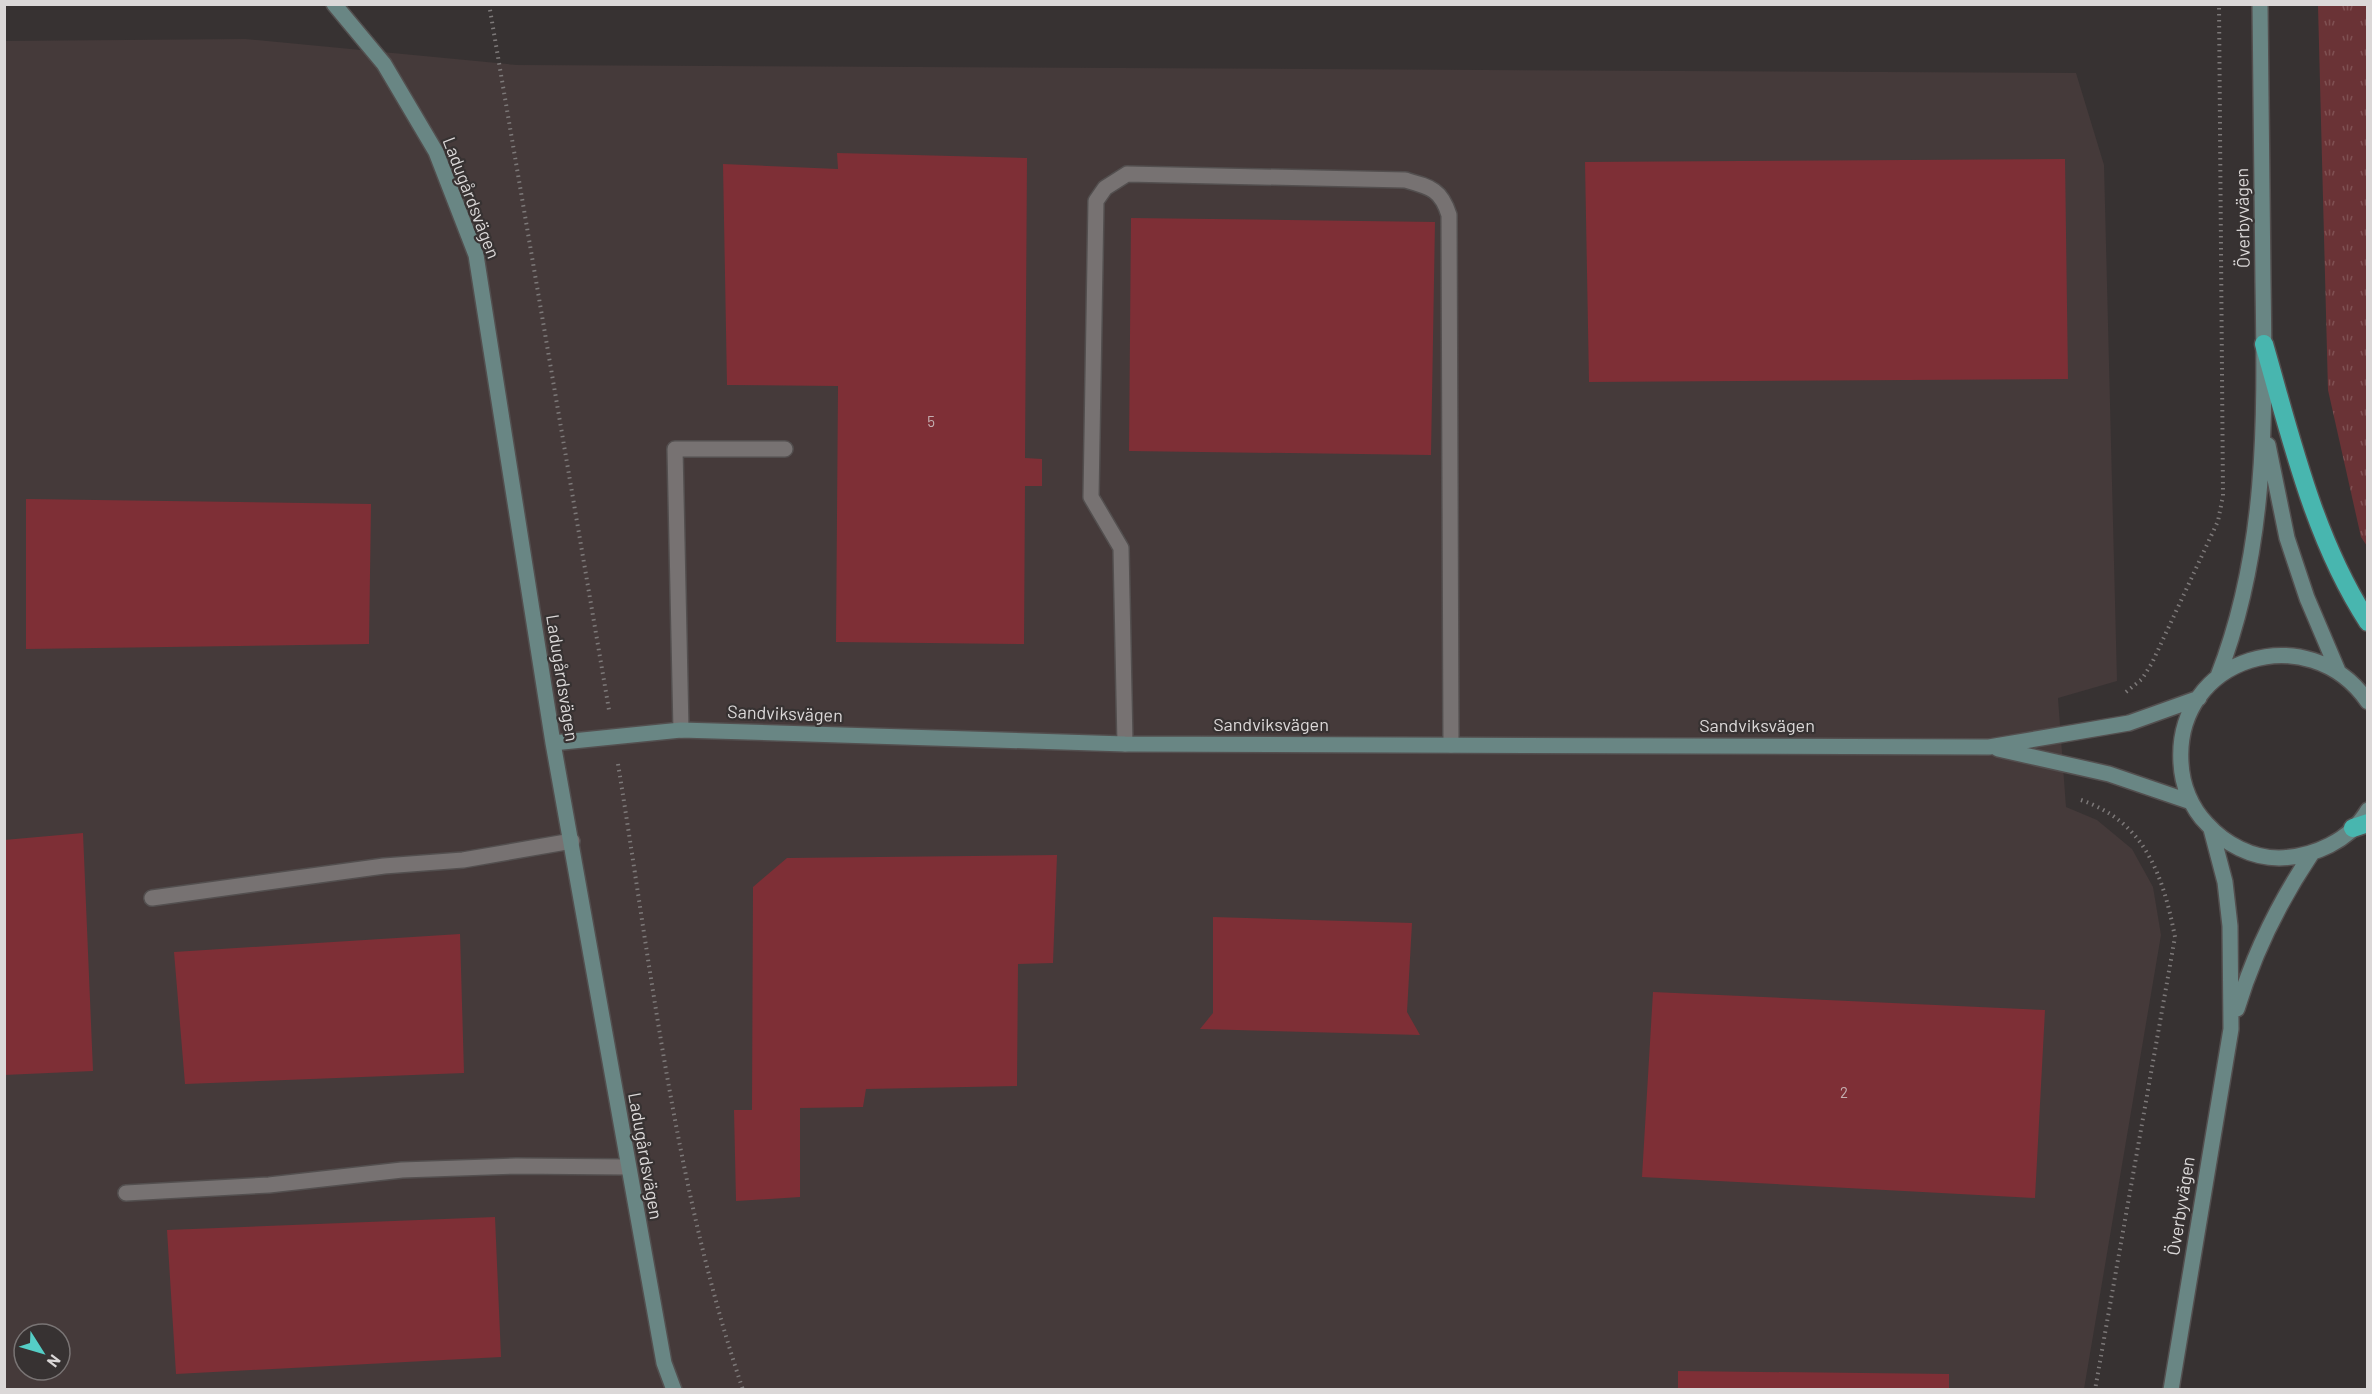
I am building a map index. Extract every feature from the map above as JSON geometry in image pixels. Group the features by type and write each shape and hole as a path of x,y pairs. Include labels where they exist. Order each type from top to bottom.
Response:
{"highway":[{"path":"2264,344 2294,451 2323,531 2349,593 2367,622"}],"street":[{"name":"Ladugårdsvägen","path":"334,4 384,64 436,152 476,255 553,743 572,841 627,1167 664,1364 674,1389"},
{"name":"Överbyvägen","path":"2218,676 2236,631 2253,548 2265,432 2260,4"},
{"name":"Överbyvägen","path":"2265,432 2287,538 2307,598 2338,671"},
{"path":"2367,702 2351,681 2338,671 2308,658 2277,654 2246,661 2218,676 2199,698 2187,718 2181,741 2181,773 2191,802 2211,829 2225,840 2258,855 2277,858 2312,853 2334,843 2360,825 2367,810"},
{"name":"Sandviksvägen","path":"553,743 681,730 1125,744 1989,747 2129,723 2199,698"},
{"name":"Sandviksvägen","path":"1989,747 2109,774 2191,802"},
{"name":"Överbyvägen","path":"2211,829 2225,882 2230,926 2231,1029"},
{"name":"Överbyvägen","path":"2170,1389 2231,1029 2246,980 2266,932 2289,887 2312,853"}],"lane":[{"path":"1125,744 1121,548 1091,497 1096,201 1105,188 1127,174 1405,180 1429,187 1443,197 1449,215 1451,745"},
{"path":"681,730 675,449 785,449"},
{"path":"152,898 350,870 463,860 572,841"},
{"path":"126,1193 269,1185 402,1170 516,1166 627,1167"}],"path":[{"path":"489,4 614,737 672,1099 699,1242 742,1389"}],"shaded area":[{"path":"245,39 517,65 2076,73 2104,165 2117,681 2058,698 2066,807 2097,820 2132,849 2153,887 2161,935 2084,1389 5,1389 4,41"}],"green space":[{"path":"2318,5 2367,5 2367,546 2361,537 2328,390"}],"building":[{"path":"837,153 1027,158 1025,458 1042,459 1042,486 1025,486 1024,644 836,642 838,386 727,385 723,164 838,169"},
{"path":"2065,159 2068,379 1589,382 1585,162"},
{"path":"1131,218 1435,222 1431,455 1129,451"},
{"path":"26,499 371,504 369,644 26,649"},
{"path":"83,833 93,1071 4,1075 4,840"},
{"path":"1057,855 1053,963 1018,964 1017,1086 866,1089 863,1107 800,1108 800,1197 736,1201 734,1110 752,1110 753,887 787,858"},
{"path":"1213,917 1412,923 1407,1012 1420,1035 1200,1029 1213,1013"},
{"path":"460,934 464,1073 185,1084 174,952"},
{"path":"1653,992 2045,1010 2035,1198 1642,1177"},
{"path":"495,1217 501,1357 176,1374 167,1230"},
{"path":"1678,1371 1949,1374 1949,1390 1678,1390"}]}
